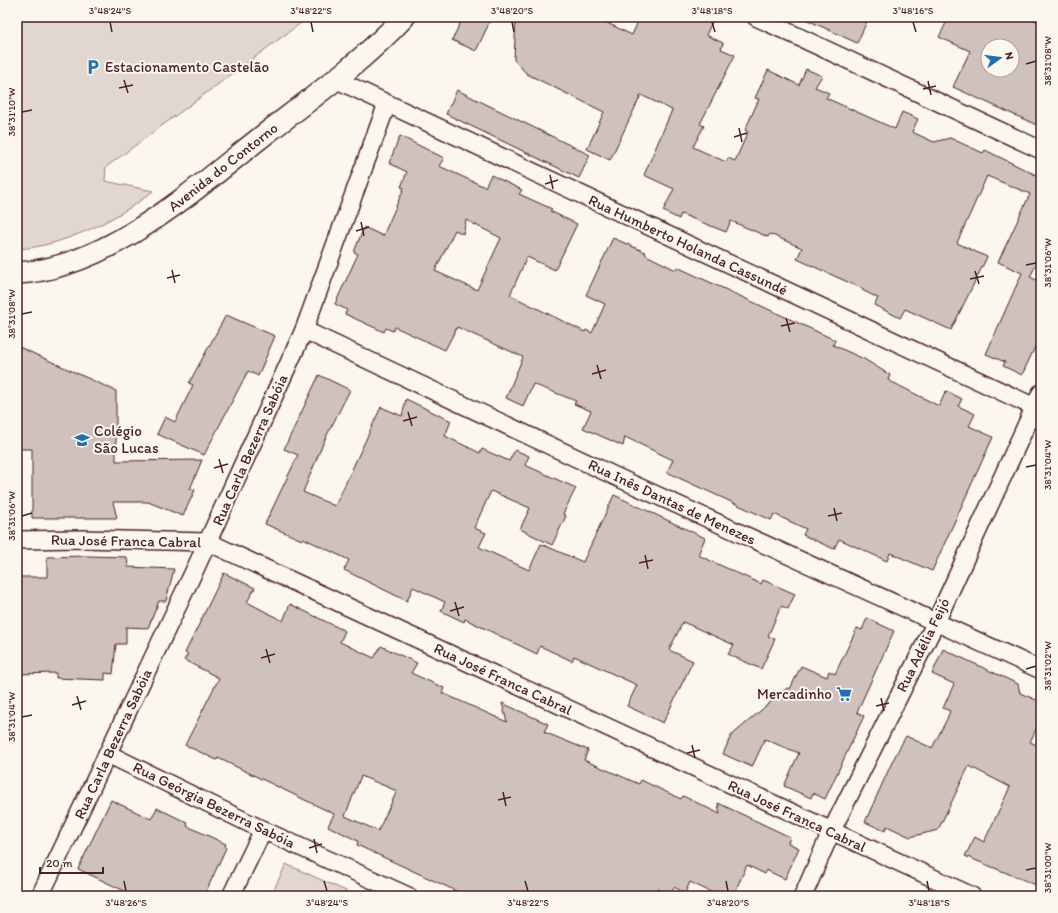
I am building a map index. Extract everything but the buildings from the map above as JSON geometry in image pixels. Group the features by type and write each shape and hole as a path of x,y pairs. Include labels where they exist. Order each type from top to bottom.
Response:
{"street":[{"name":"Avenida do Contorno","path":"17,273 40,271 57,266 83,257 124,238 169,208 335,79 369,51 404,17"},
{"path":"756,17 1041,150"},
{"name":"Rua Humberto Holanda Cassundé","path":"335,79 1039,404"},
{"name":"Rua Carla Bezerra Sabóia","path":"40,896 208,542 304,330 387,104"},
{"name":"Rua Inês Dantas de Menezes","path":"304,330 621,479 1041,670"},
{"name":"Rua Adélia Feijó","path":"803,896 831,832 936,622 1039,404"},
{"name":"Rua José Franca Cabral","path":"17,540 81,539 208,542 831,832 972,896"},
{"name":"Rua Geórgia Bezerra Sabóia","path":"108,754 263,830 408,896"},
{"path":"231,896 263,830"}],"shaded area":[{"path":"17,17 309,17 106,167 105,181 153,191 124,212 89,230 52,243 17,249"},
{"path":"286,864 346,891 344,896 271,896"}],"place":[{"name":"Estacionamento Castelão","path":"93,67"},
{"name":"Colégio São Lucas","path":"82,440"},
{"name":"Mercadinho","path":"844,694"}]}
